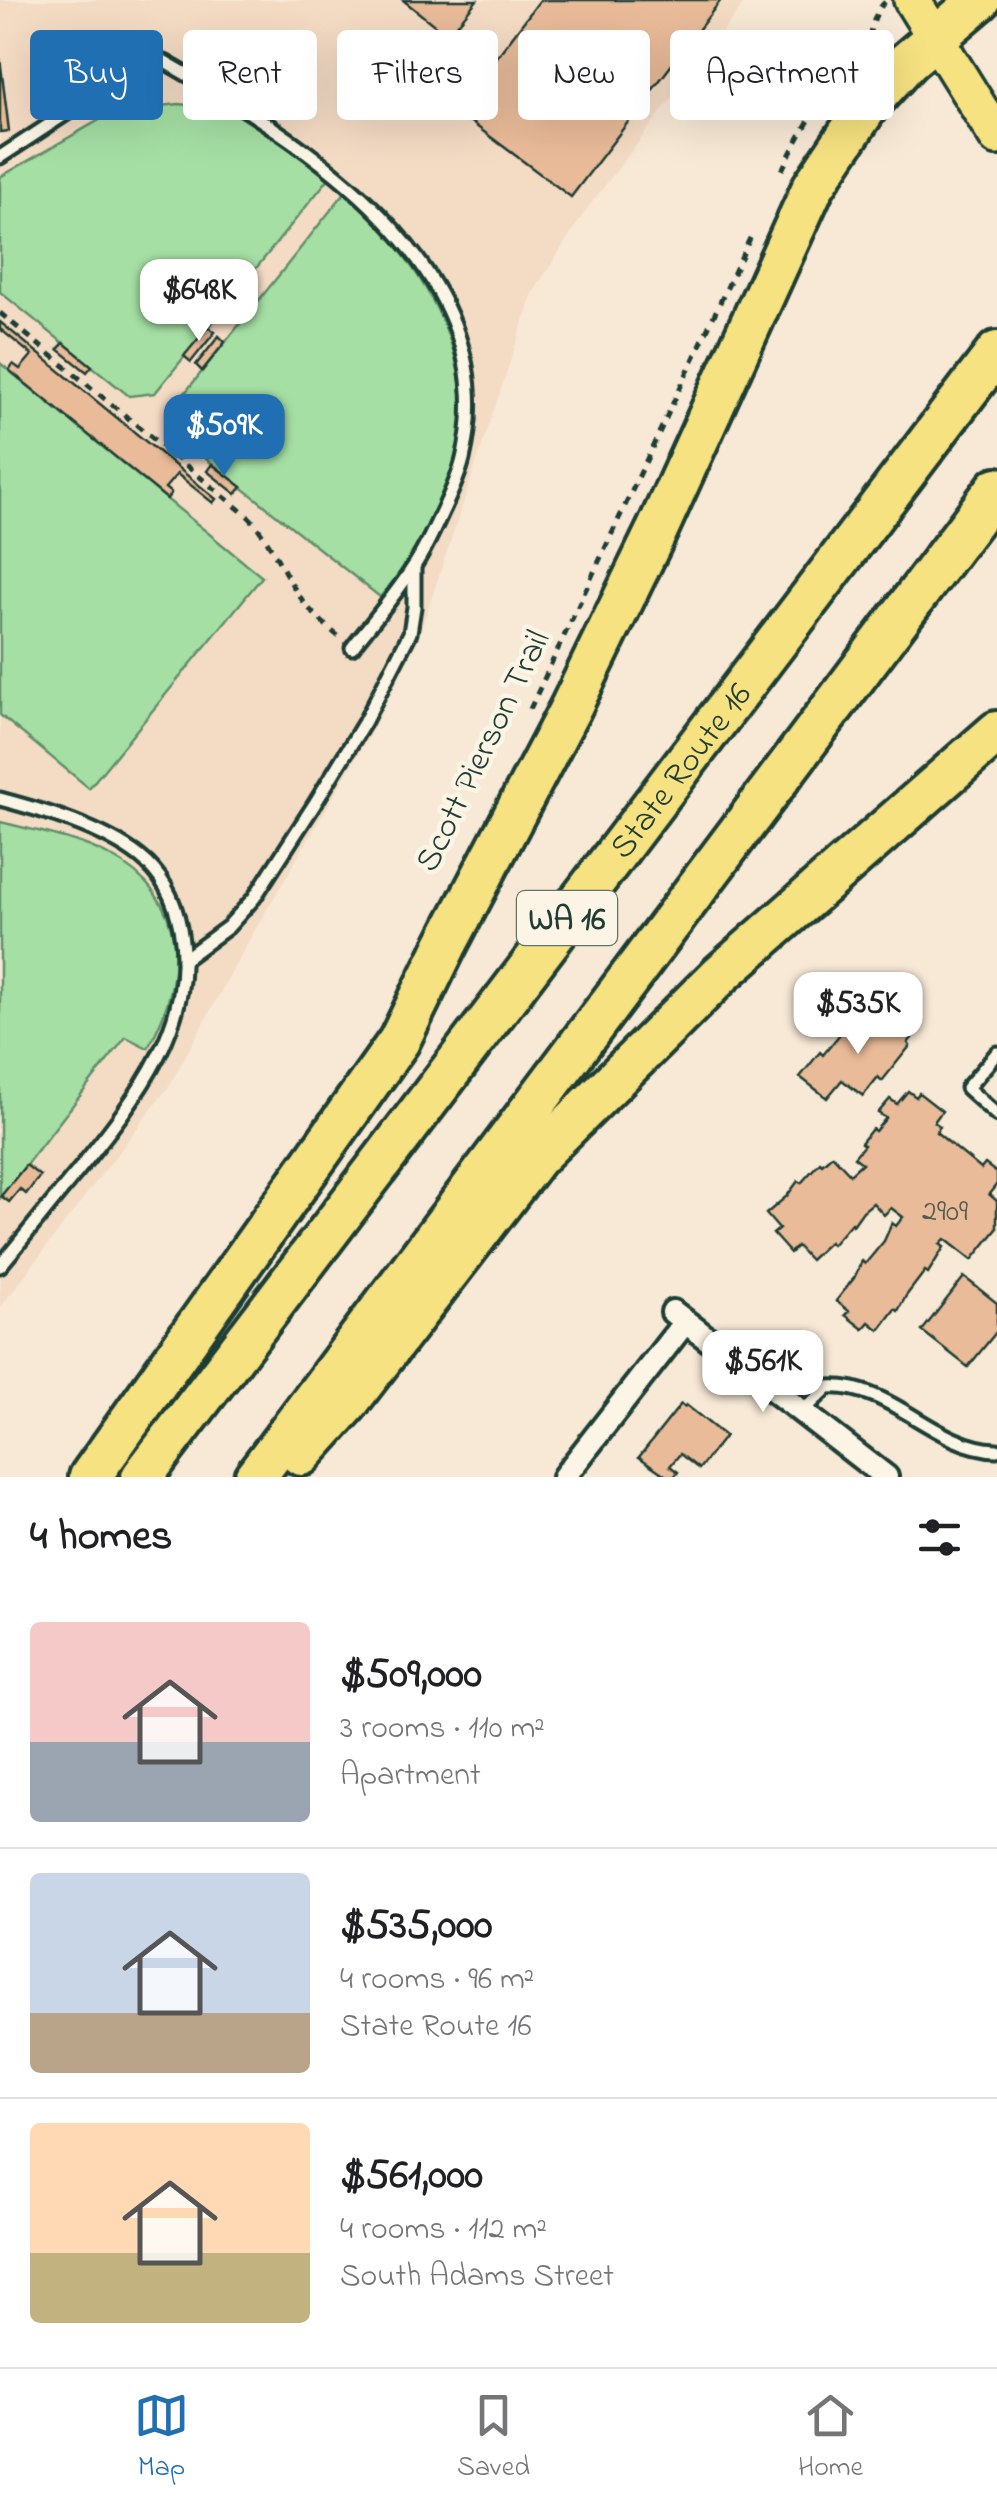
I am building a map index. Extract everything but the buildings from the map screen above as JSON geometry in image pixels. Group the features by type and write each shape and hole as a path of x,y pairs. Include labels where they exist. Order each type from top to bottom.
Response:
{"highway":[{"path":"90,1477 399,1041 578,693 666,510 812,187 868,105 908,60 980,0"},
{"name":"State Route 16","path":"142,1477 995,355"},
{"name":"WA 16","path":"255,1477 997,488"},
{"path":"281,1477 348,1404 536,1158 721,974 997,732"}],"main road":[{"path":"897,2 935,38 997,137"}],"street":[{"path":"564,1477 679,1317 886,1477"}],"lane":[{"path":"0,157 128,73 156,60 233,101 315,156 404,240 432,281 457,336 468,387 468,429 463,462 414,568 352,648"},
{"path":"183,960 228,927 254,898 364,723 410,634 414,568"},
{"path":"0,799 82,826 141,858 158,875 175,902 183,960 180,1002 145,1081 120,1118 0,1266"},
{"path":"997,1053 967,1088 997,1115"},
{"path":"802,1412 828,1387 856,1388 877,1395 938,1432 983,1450 997,1450"}],"path":[{"path":"780,176 796,140 832,88 859,59 877,10 897,2"},
{"name":"Scott Pierson Trail","path":"523,723 755,228"},
{"path":"0,312 250,518 267,538 318,620 352,648"}],"shaded area":[{"path":"0,0 747,0 724,30 670,30 670,101 584,213 533,293 417,642 369,736 169,1086 0,1308"}],"green space":[{"path":"183,104 183,120 249,120 330,177 155,393 129,396 0,292 0,177 100,120 163,120 163,106"},
{"path":"346,191 396,245 417,275 450,340 459,375 462,411 458,448 449,479 416,546 380,597 176,435 173,408"},
{"path":"0,363 262,577 89,788 0,715"},
{"path":"0,822 84,844 136,874 155,894 167,917 174,942 174,967 170,994 148,1048 126,1037 0,1198"}]}
